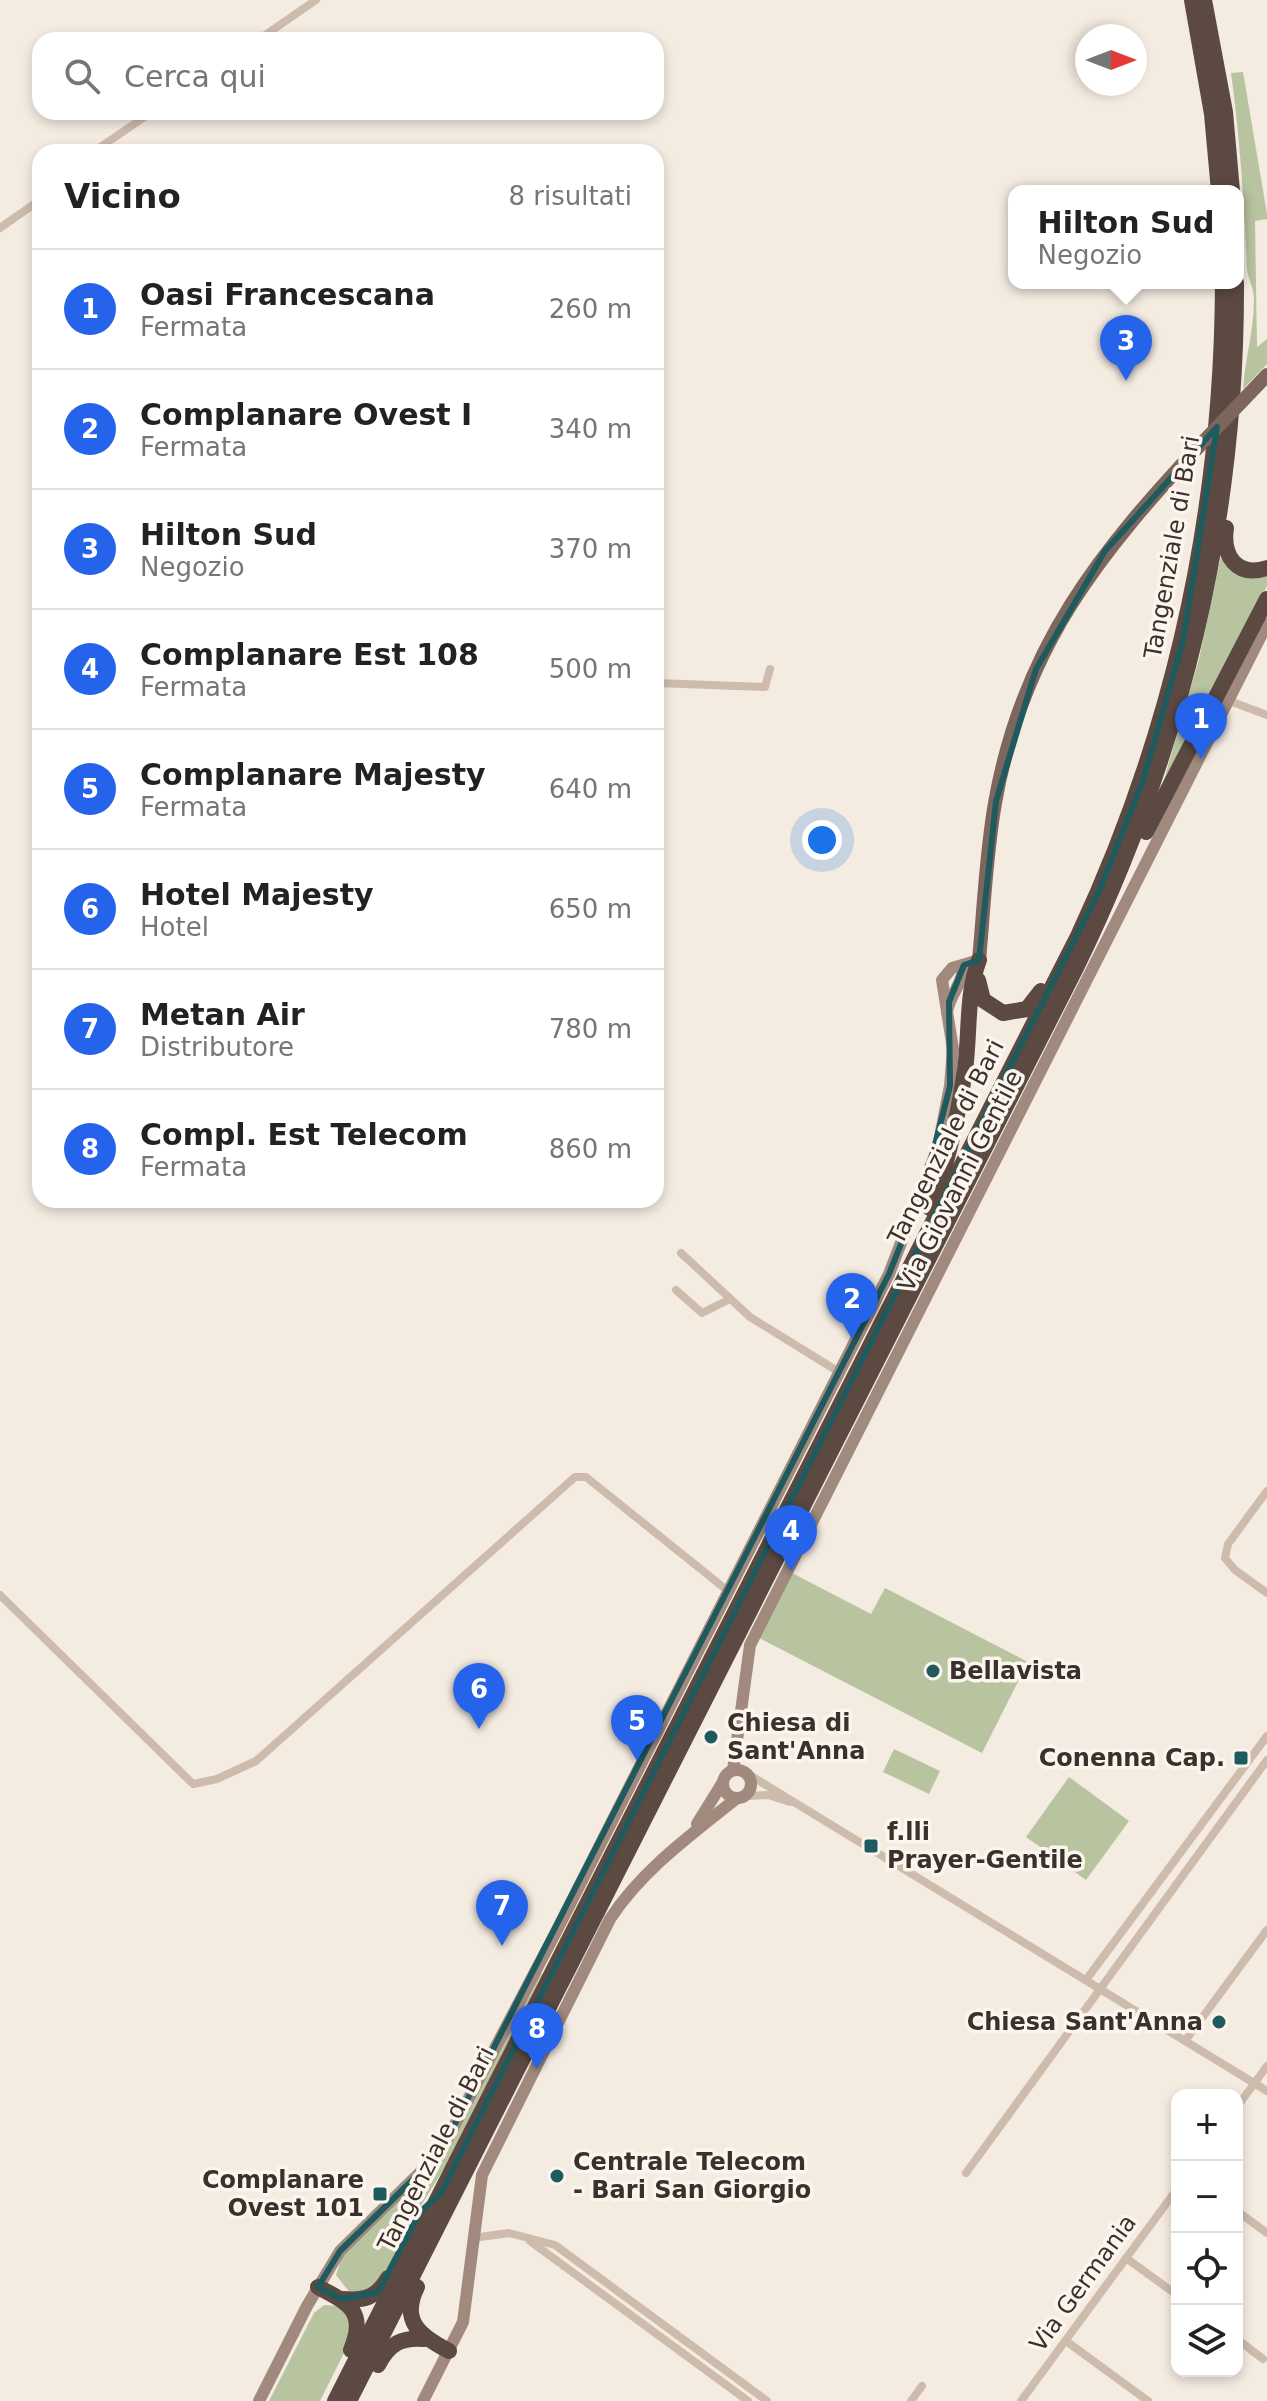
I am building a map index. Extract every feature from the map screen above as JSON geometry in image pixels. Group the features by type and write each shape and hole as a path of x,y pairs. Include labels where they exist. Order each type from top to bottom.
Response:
{"highway":[{"path":"1192,0 1212,114 1218,185"},
{"path":"1204,0 1225,112 1231,185"},
{"name":"Tangenziale di Bari","path":"349,2401 447,2194 1079,934 1143,781 1183,641 1207,514 1216,440 1223,289"},
{"name":"Tangenziale di Bari","path":"335,2401 447,2194 1111,897 1155,783 1178,709 1210,574 1234,389 1236,289"},
{"path":"1228,442 1230,492 1225,551 1235,565 1246,570 1267,568"},
{"path":"1111,897 1267,599"},
{"path":"971,962 983,1000 997,1011 1015,1013 1033,1005 1064,946 1079,934"},
{"path":"914,1258 914,1243 932,1204 957,1115 965,1070 973,975 971,962"},
{"path":"342,2299 359,2300 378,2292 420,2212 447,2194 450,2223 411,2299 411,2322 424,2339"},
{"path":"318,2287 342,2299 354,2311 358,2332 325,2401"},
{"path":"359,2401 389,2347 408,2338 424,2339 449,2351"}],"main road":[{"path":"971,962 996,801 1016,719 1036,669 1073,599 1105,551 1267,375"}],"street":[{"path":"270,32 316,0"},
{"path":"105,144 140,120"},
{"path":"0,228 32,206"},
{"name":"Via Giovanni Gentile","path":"733,1770 750,1645 1267,625"},
{"path":"664,683 765,687 770,669"},
{"path":"1227,699 1267,715"},
{"path":"259,2401 340,2251 440,2153 889,1274 938,1147 950,1086 953,1049 942,980 952,968 971,962"},
{"path":"681,1253 750,1317 839,1372"},
{"path":"676,1290 702,1313 730,1299"},
{"path":"0,1595 193,1784 217,1779 256,1761 575,1477 586,1477 728,1591"},
{"path":"1267,1491 1228,1544 1225,1558 1235,1570 1267,1593"},
{"path":"1086,1980 1267,1736"},
{"path":"966,2173 1267,1760"},
{"path":"688,1836 733,1770 748,1774 1267,2091"},
{"path":"423,2401 463,2322 482,2175 610,1919 629,1893 688,1836 741,1797 751,1783 748,1774"},
{"path":"723,1782 724,1791 741,1797 768,1795 794,1804"},
{"path":"1215,1807 1227,1814"},
{"path":"1205,1820 1217,1829"},
{"path":"1185,2041 1267,1930"},
{"path":"1243,2099 1267,2066"},
{"name":"Via Germania","path":"1021,2401 1171,2197"},
{"path":"1243,2215 1267,2233"},
{"path":"473,2238 509,2233 555,2245 767,2401"},
{"path":"526,2238 748,2401"},
{"path":"1126,2258 1171,2291"},
{"path":"1066,2341 1148,2401"},
{"path":"1243,2344 1263,2359"},
{"path":"911,2401 922,2386"}],"highlighted area":[{"path":"1217,427 1183,641 1143,781 1100,889 441,2193 420,2212 378,2292 342,2299 318,2287 340,2251 440,2153 889,1274 925,1184 950,1086 949,1002 964,965 979,960 996,801 1036,669 1105,551"}],"green space":[{"path":"1243,72 1267,214 1267,219 1255,221 1257,347 1267,339 1267,364 1243,389 1254,299 1247,269 1244,185 1231,73"},
{"path":"1221,556 1230,567 1267,573 1267,586 1159,797 1199,659"},
{"name":"Bellavista","path":"792,1573 871,1614 885,1588 1028,1662 982,1753 759,1638"},
{"path":"894,1749 940,1771 929,1794 883,1772"},
{"path":"1069,1777 1129,1821 1086,1880 1026,1837"},
{"path":"539,1972 542,1974 450,2159 409,2225 380,2284 370,2293 350,2293 336,2275 342,2257 433,2169 456,2134"},
{"path":"324,2305 340,2306 351,2314 347,2347 320,2401 269,2401 314,2313"}],"place":[{"name":"Hilton Sud","path":"1126,381"},
{"name":"Oasi Francescana","path":"1201,759"},
{"name":"Complanare Ovest I","path":"852,1339"},
{"name":"Complanare Est 108","path":"791,1571"},
{"name":"Bellavista","path":"933,1671"},
{"name":"Hotel Majesty","path":"479,1729"},
{"name":"Chiesa di Sant'Anna","path":"711,1737"},
{"name":"Conenna Cap.","path":"1241,1758"},
{"name":"Complanare Majesty","path":"637,1761"},
{"name":"f.lli Prayer-Gentile","path":"871,1846"},
{"name":"Metan Air","path":"502,1946"},
{"name":"Chiesa Sant'Anna","path":"1219,2022"},
{"name":"Compl. Est Telecom","path":"537,2069"},
{"name":"Centrale Telecom - Bari San Giorgio","path":"557,2176"},
{"name":"Complanare Ovest 101","path":"380,2194"}]}
